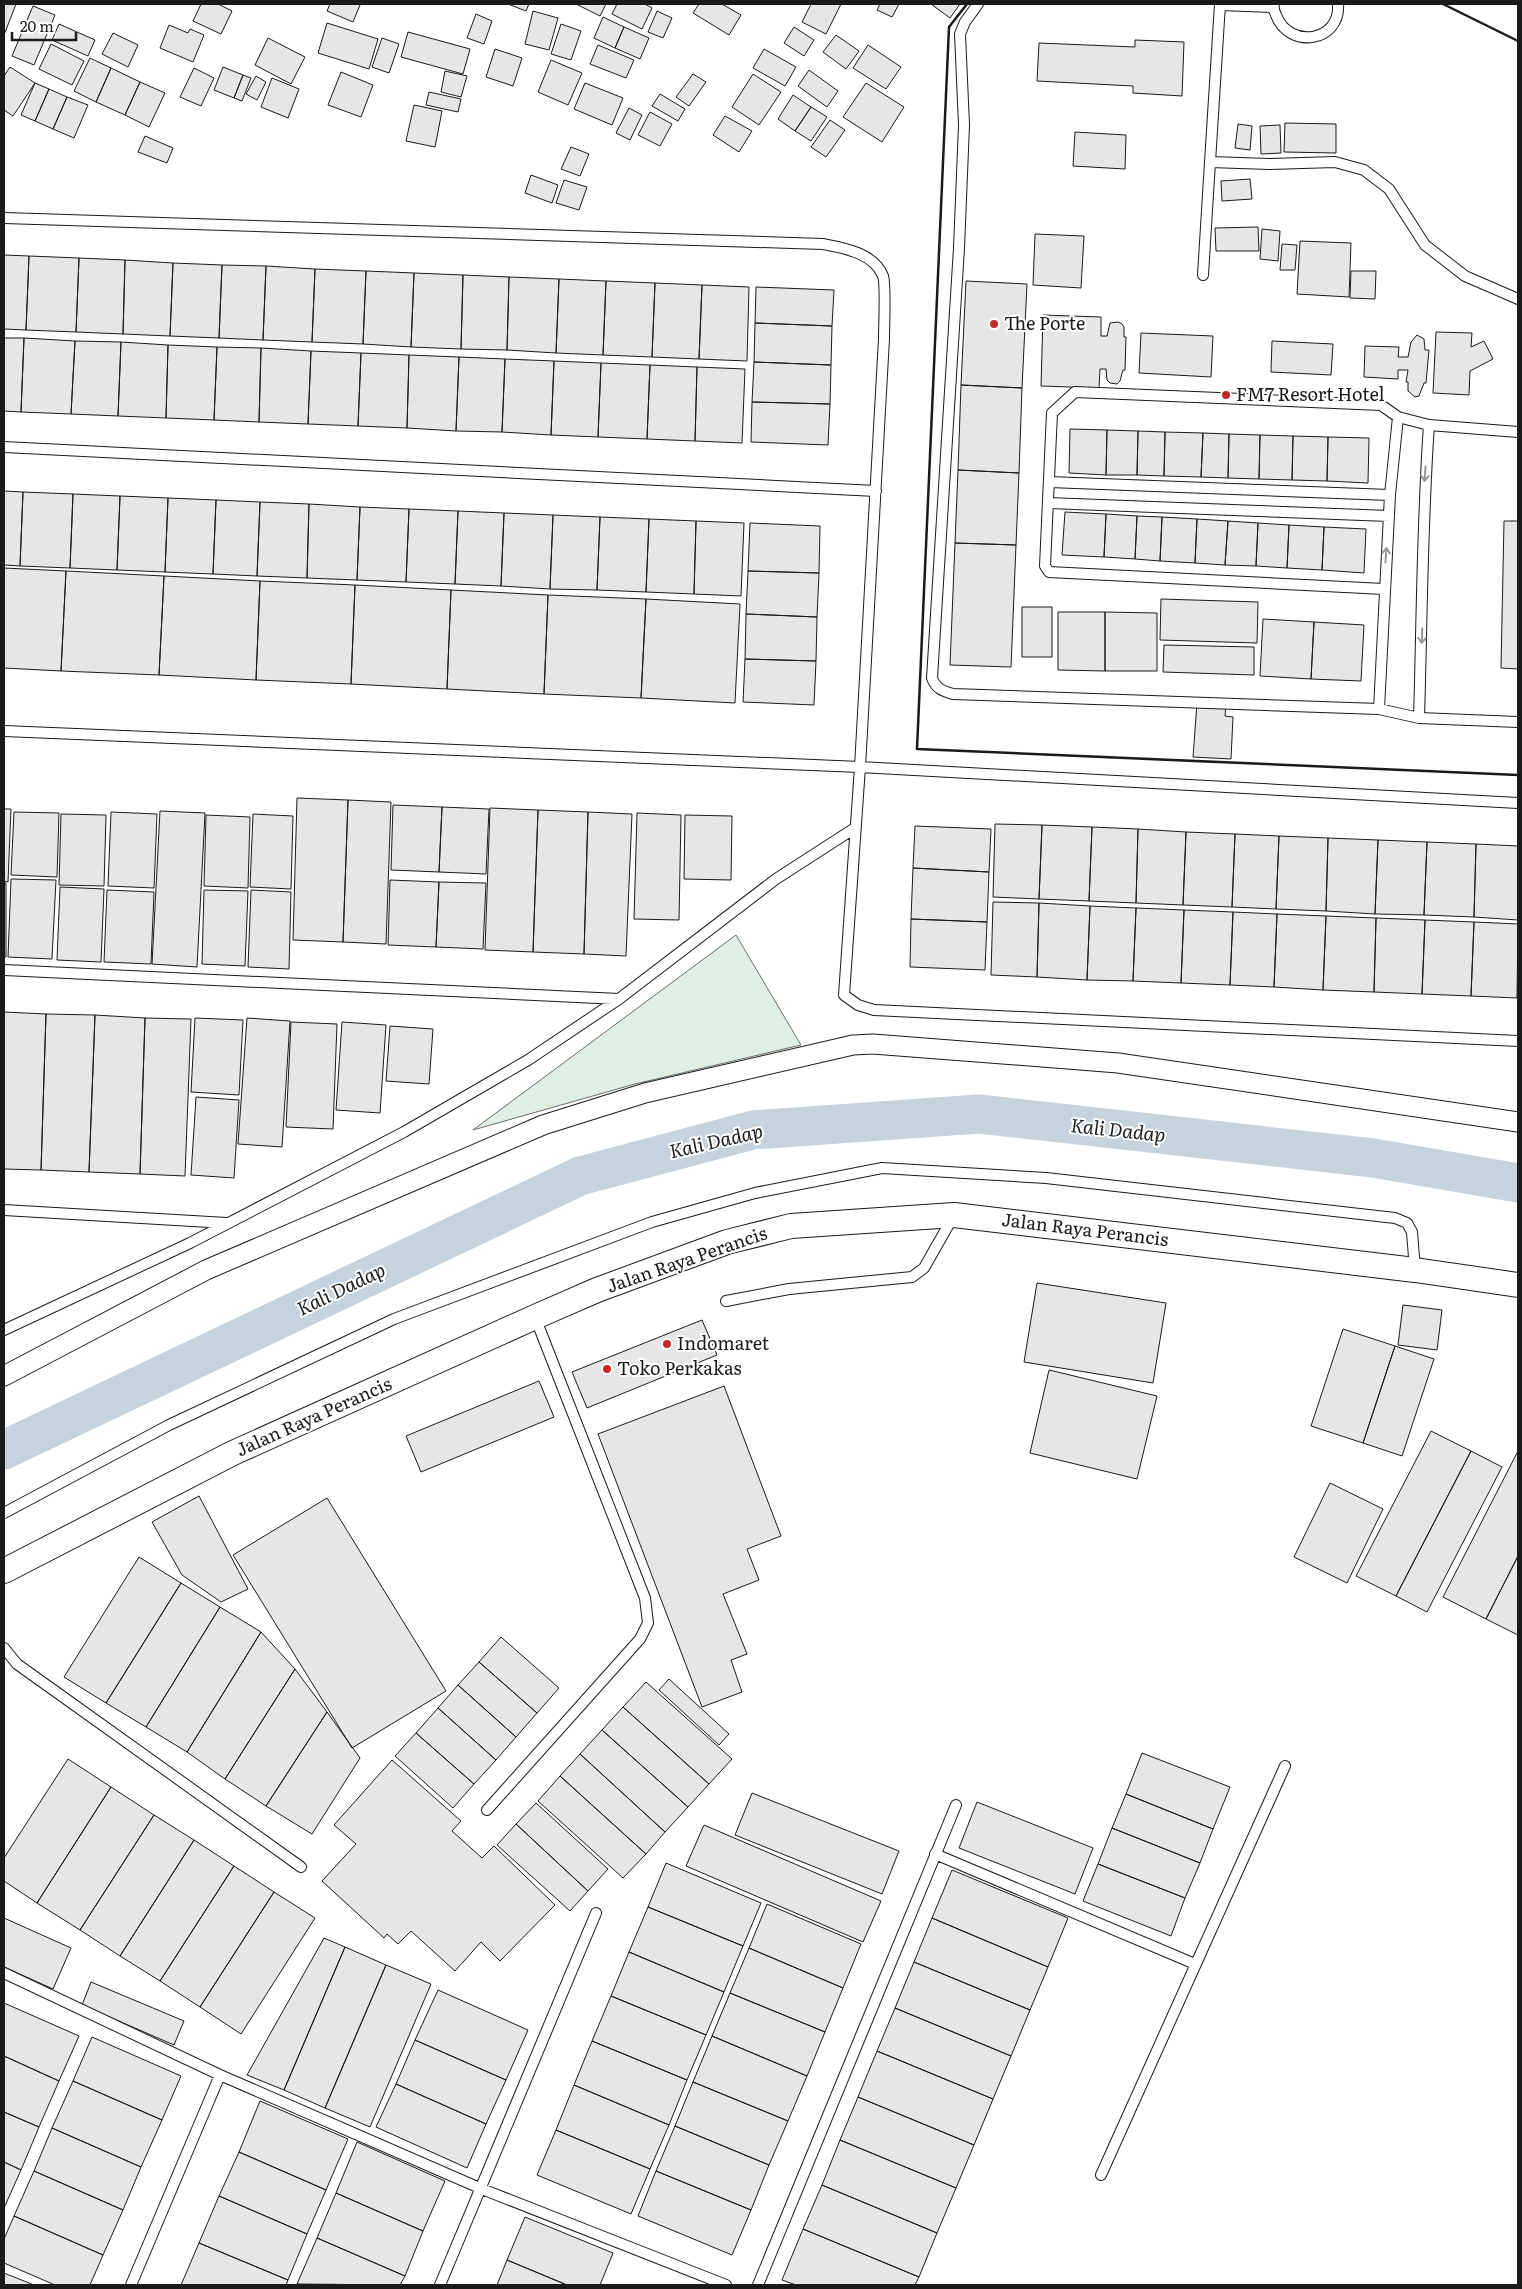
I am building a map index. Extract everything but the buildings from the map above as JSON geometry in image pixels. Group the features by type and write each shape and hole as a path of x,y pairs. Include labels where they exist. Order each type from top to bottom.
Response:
{"street":[{"path":"4,1376 206,1270 543,1126 645,1093 853,1045 873,1044 1118,1063 1518,1122"},
{"name":"Jalan Raya Perancis","path":"4,1571 233,1453 535,1317 597,1290 728,1242 791,1226 954,1215 1415,1270 1518,1285"}],"lane":[{"path":"978,4 965,22 960,34 964,124 963,154 932,668 934,685 941,690 953,694 1379,709 1419,718 1518,722"},
{"path":"1203,275 1220,4 1273,6 1280,25 1295,36 1314,38 1330,29 1339,12 1338,4"},
{"path":"1210,162 1269,164 1335,162 1364,170 1389,189 1426,245 1465,276 1518,299"},
{"path":"4,218 823,244 847,248 872,260 883,276 884,338 860,767 844,995 858,1005 874,1010 1518,1041"},
{"path":"1384,588 1049,572 1045,566 1052,413 1075,392 1381,405 1398,417 1428,425 1518,432"},
{"path":"1379,709 1390,495 1398,417"},
{"path":"1419,718 1423,597 1423,510 1428,425"},
{"path":"4,447 876,491"},
{"path":"1049,482 1390,495"},
{"path":"1048,503 1389,516"},
{"path":"4,731 860,767 1518,803"},
{"path":"4,1330 190,1243 404,1132 528,1060 619,1000 776,879 855,828"},
{"path":"4,970 619,1000"},
{"path":"4,1513 169,1425 394,1318 652,1222 755,1193 882,1168 1046,1178 1395,1218 1407,1223 1412,1232 1415,1270"},
{"path":"4,1210 227,1223"},
{"path":"726,1300 789,1289 912,1277 924,1268 954,1215"},
{"path":"488,1810 640,1639 648,1623 645,1598 535,1317"},
{"path":"4,1648 17,1664 301,1867"},
{"path":"1100,2175 1285,1766"},
{"path":"758,2285 956,1805"},
{"path":"935,1854 1195,1964"},
{"path":"440,2285 482,2189 596,1913"},
{"path":"4,1973 220,2075 482,2189 726,2285"},
{"path":"131,2285 220,2075"}],"green space":[{"path":"736,935 801,1045 635,1084 473,1130"}],"waterway":[{"name":"Kali Dadap","path":"4,1450 580,1176 753,1130 979,1114 1373,1158 1518,1183"}],"wall":[{"path":"967,4 949,27 917,749 1518,775"},
{"path":"1443,4 1518,41"}],"place":[{"name":"The Porte","path":"994,324"},
{"name":"FM7 Resort Hotel","path":"1226,395"},
{"name":"Indomaret","path":"667,1344"},
{"name":"Toko Perkakas","path":"607,1369"}]}
